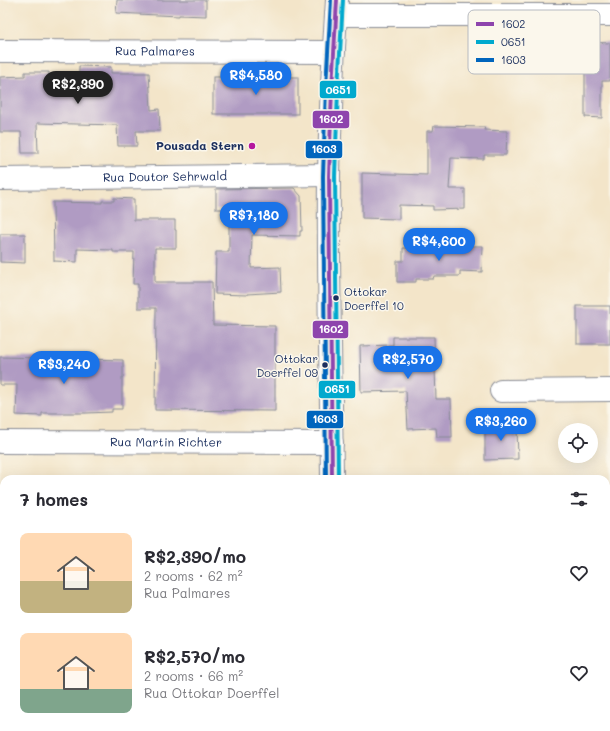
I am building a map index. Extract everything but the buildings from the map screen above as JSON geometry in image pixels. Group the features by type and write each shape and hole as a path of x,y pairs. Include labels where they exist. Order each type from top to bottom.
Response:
{"street":[{"path":"332,475 329,328 329,175 337,8 468,11"},
{"path":"600,15 610,15"},
{"name":"Rua Palmares","path":"0,51 334,52"},
{"name":"Rua Doutor Sehrwald","path":"0,179 329,175"},
{"path":"501,391 610,390"},
{"name":"Rua Martin Richter","path":"0,442 332,442"}],"transit line":[{"name":"1603","path":"326,475 323,176 331,0"},
{"name":"1602","path":"332,475 329,176 337,0"},
{"name":"0651","path":"338,475 335,176 343,0"}],"place":[{"name":"Pousada Stern","path":"252,146"},
{"name":"Ottokar Doerffel 10","path":"336,298"},
{"name":"Ottokar Doerffel 09","path":"325,365"}]}
